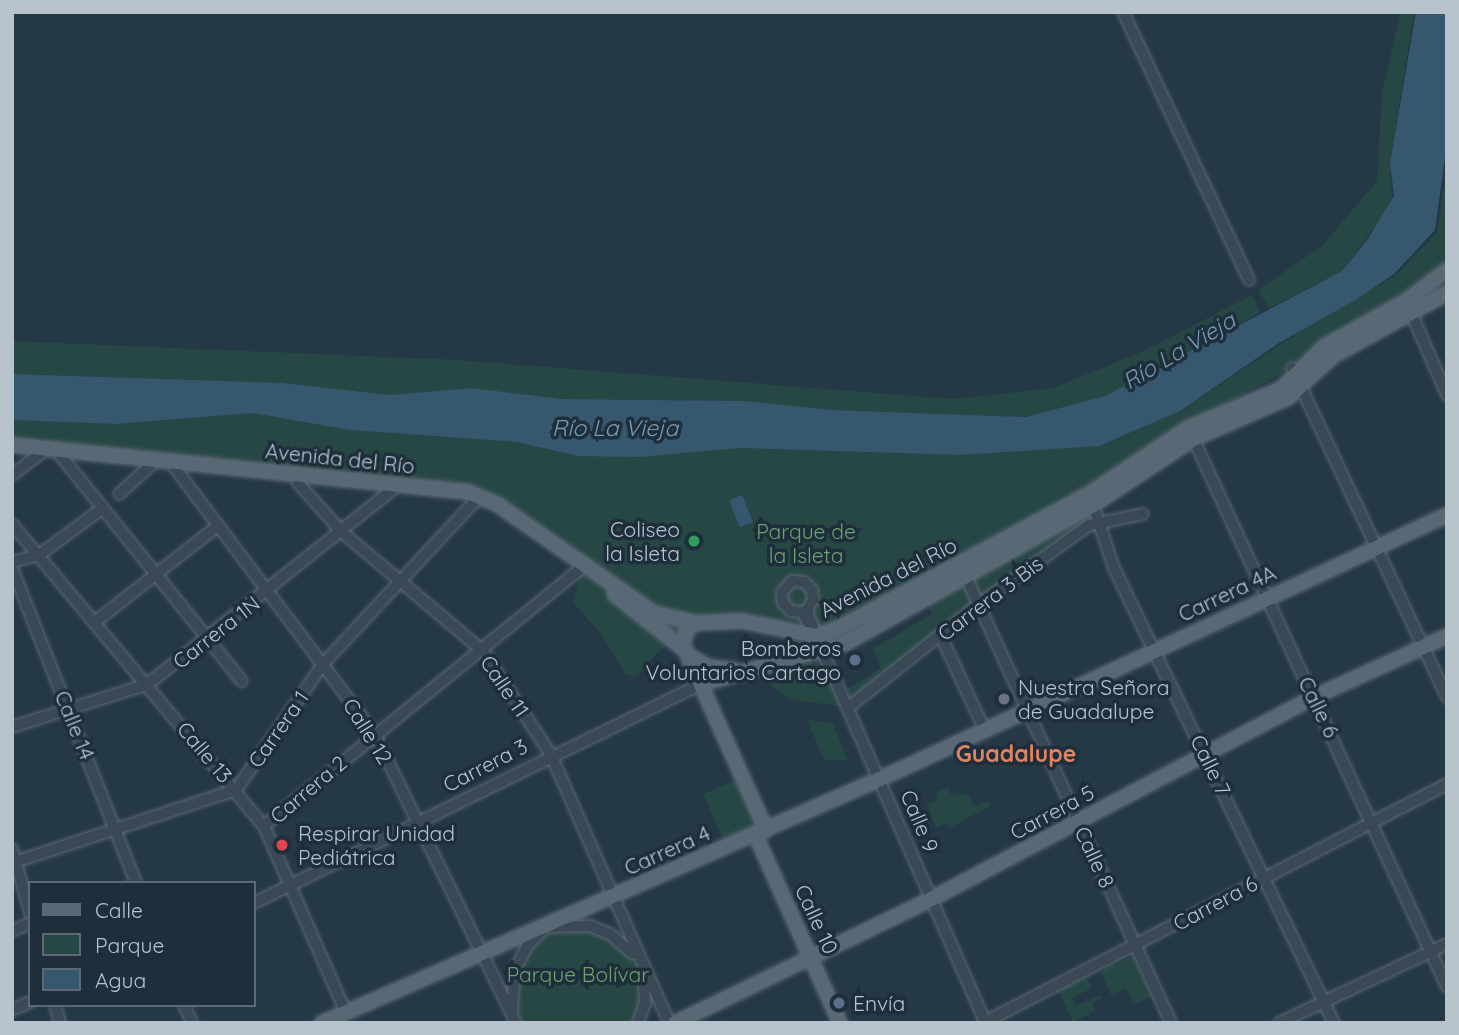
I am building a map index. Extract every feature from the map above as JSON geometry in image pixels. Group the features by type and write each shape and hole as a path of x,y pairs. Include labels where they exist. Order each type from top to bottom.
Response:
{"main road":[{"name":"Avenida del Río","path":"1408,306 1447,270"},
{"name":"Avenida del Río","path":"12,447 41,453 298,483 478,498 654,613 696,623 742,621 819,643 846,643 966,577 1191,434 1281,389 1325,346 1408,306 1447,293"},
{"name":"Avenida del Río","path":"12,447 478,498 582,568 686,652 709,667 728,671 771,660"},
{"name":"Avenida del Río","path":"738,672 819,643 839,628 1091,500"},
{"name":"Carrera 4A","path":"1027,712 1154,650 1447,515"},
{"path":"686,652 684,634 696,623"},
{"path":"771,660 785,645 778,631"},
{"name":"Carrera 5","path":"676,1023 931,899 1314,697 1447,636"},
{"name":"Calle 10","path":"686,652 840,1023"},
{"name":"Carrera 3","path":"701,684 738,672"},
{"name":"Carrera 4","path":"322,1023 481,956 1027,712"}],"street":[{"path":"1123,12 1249,281"},
{"path":"1408,306 1447,395"},
{"path":"1296,377 1447,697"},
{"name":"Calle 6","path":"1191,434 1265,599 1373,820 1447,987"},
{"path":"12,475 41,453"},
{"path":"60,455 152,575 242,681"},
{"path":"119,494 151,465"},
{"name":"Calle 12","path":"175,468 216,527 374,733 516,1023"},
{"name":"Calle 11","path":"298,483 342,532 401,578 484,651 551,755 640,964 669,1023"},
{"name":"Carrera 1N","path":"12,727 148,684 393,490"},
{"name":"Carrera 1","path":"14,862 236,790 323,664 478,498"},
{"name":"Calle 7","path":"1091,500 1114,568 1266,876 1334,1023"},
{"path":"12,562 40,555 100,510"},
{"name":"Carrera 3 Bis","path":"849,707 979,604 1089,524 1143,514"},
{"name":"Calle 13","path":"12,524 264,825 346,1013"},
{"path":"95,622 216,527"},
{"name":"Calle 14","path":"12,568 135,881"},
{"name":"Carrera 2","path":"264,825 374,733 484,651 582,568"},
{"name":"Calle 8","path":"966,577 1171,1023"},
{"name":"Calle 9","path":"804,611 849,707 985,1022"},
{"path":"941,636 985,731"},
{"name":"Carrera 3","path":"256,902 551,755 701,684"},
{"name":"Carrera 6","path":"985,1022 1447,784"},
{"path":"12,849 28,906"},
{"path":"12,932 28,924"},
{"path":"516,1023 511,997 515,969 527,946 546,927 580,925 601,930 619,940 640,964 646,990 638,1023"},
{"path":"1279,1023 1447,944"},
{"path":"12,1010 28,1003"},
{"path":"185,1007 192,1023"}],"green space":[{"path":"1401,12 1414,12 1390,163 1392,203 1342,271 1269,308 1258,290 1322,246 1377,181 1382,91"},
{"name":"Parque de la Isleta","path":"1447,165 1447,265 1434,278 1291,369 1207,414 1089,494 816,637 849,707 791,700 763,680 757,665 701,684 687,654 728,671 783,655 785,642 778,631 704,622 659,651 637,676 626,675 600,632 573,603 581,569 468,492 12,444 12,420 116,424 253,413 349,430 516,442 578,456 740,448 961,455 1099,446 1180,411 1311,324 1395,276 1437,232"},
{"path":"1252,295 1260,312 1230,330 1105,396 1027,417 833,410 746,401 563,399 471,388 390,395 283,383 12,374 12,341 458,360 954,399 1053,388 1146,350"},
{"path":"1093,505 1099,523 1089,525 859,699 850,696 847,689 881,669 873,649 932,614 925,599"},
{"path":"807,719 833,724 848,760 824,760"},
{"path":"743,777 766,830 726,847 703,794"},
{"path":"948,788 952,796 967,793 974,807 988,801 990,806 949,828 947,823 936,828 927,805 938,800 935,793"},
{"name":"Parque Bolívar","path":"590,926 634,955 644,977 638,1023 516,1023 515,969 546,927"},
{"path":"1133,956 1152,996 1134,1005 1126,988 1111,995 1100,971"},
{"path":"1087,977 1092,988 1072,998 1076,1006 1101,995 1102,998 1092,1003 1095,1011 1073,1022 1058,991"}],"water":[{"name":"Río La Vieja","path":"1416,12 1447,12 1447,142 1435,230 1394,274 1357,299 1279,343 1180,411 1099,446 961,455 740,448 639,457 578,456 516,442 349,430 253,413 116,424 12,420 12,374 283,383 390,395 471,388 563,399 746,401 833,410 1026,417 1105,396 1342,271 1367,240 1394,196 1390,163"},
{"path":"742,495 753,522 740,527 729,500"}],"place":[{"name":"Coliseo la Isleta","path":"694,541"},
{"name":"Bomberos Voluntarios Cartago","path":"855,660"},
{"name":"Nuestra Señora de Guadalupe","path":"1004,699"},
{"name":"Respirar Unidad Pediátrica","path":"282,845"},
{"name":"Envía","path":"839,1003"}],"district":[{"name":"Guadalupe","path":"1016,754"}]}
